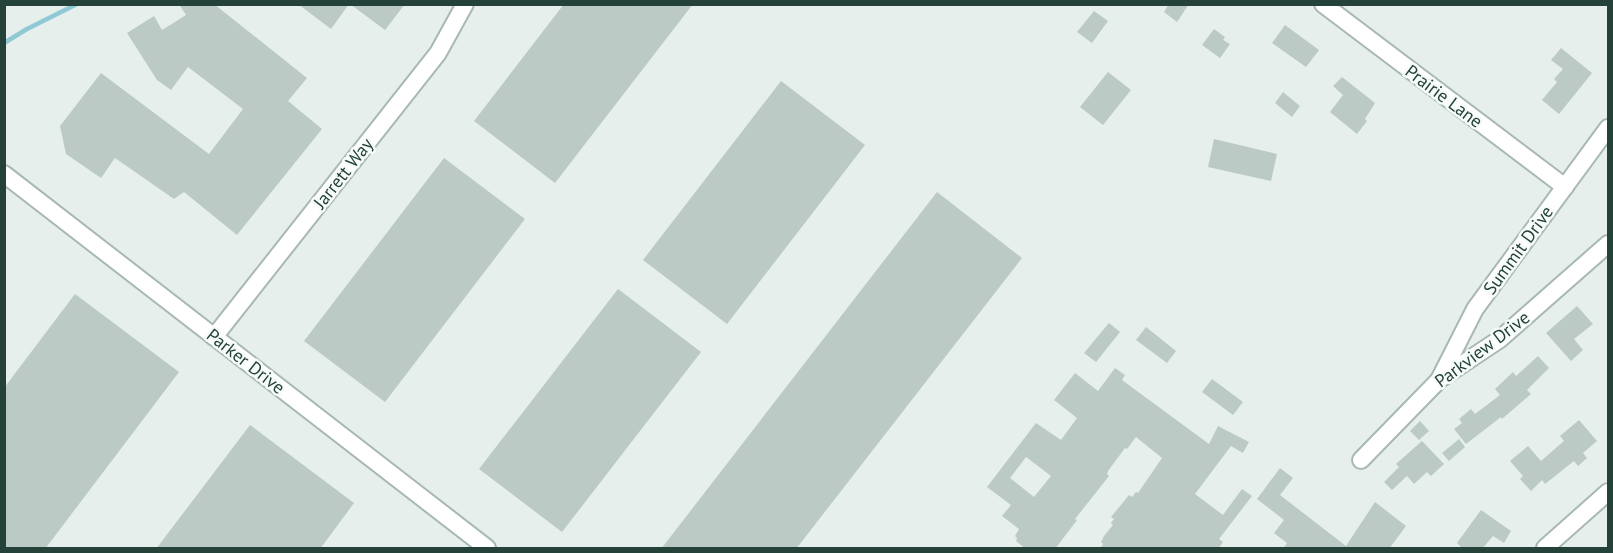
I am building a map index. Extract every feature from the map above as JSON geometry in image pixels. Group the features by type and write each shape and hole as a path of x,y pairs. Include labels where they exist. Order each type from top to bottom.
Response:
{"street":[{"name":"Jarrett Way","path":"214,337 438,53 465,4"},
{"name":"Prairie Lane","path":"1323,4 1565,187"},
{"name":"Summit Drive","path":"1440,379 1475,309 1608,128"},
{"name":"Parker Drive","path":"4,174 487,549"},
{"name":"Parkview Drive","path":"1361,460 1440,379 1500,339 1608,244"},
{"path":"1545,549 1608,492"}],"building":[{"path":"179,4 214,4 307,78 288,101 322,129 237,235 184,192 174,199 115,158 101,178 66,154 60,126 101,73 209,154 243,109 188,67 171,90 157,80 127,33 154,16 162,30 186,15"},
{"path":"298,4 349,4 331,29"},
{"path":"350,4 405,4 385,30"},
{"path":"564,4 693,4 555,183 474,121"},
{"path":"1169,4 1189,4 1177,22 1164,12"},
{"path":"1094,11 1108,21 1092,43 1077,32"},
{"path":"1285,25 1319,50 1306,67 1272,43"},
{"path":"1214,29 1225,37 1223,40 1230,44 1220,58 1202,45"},
{"path":"1561,48 1592,73 1559,114 1542,100 1557,82 1554,79 1563,69 1551,60"},
{"path":"1108,72 1131,90 1103,125 1080,107"},
{"path":"1342,77 1375,103 1365,119 1367,121 1357,134 1330,112 1343,95 1333,86"},
{"path":"781,81 865,145 727,324 643,260"},
{"path":"1283,92 1300,106 1292,117 1275,103"},
{"path":"1214,139 1277,154 1271,181 1208,167"},
{"path":"444,158 525,219 385,402 304,341"},
{"path":"937,192 1022,258 796,549 661,549"},
{"path":"618,289 701,352 562,532 479,469"},
{"path":"75,294 179,372 45,549 4,549 4,388"},
{"path":"1577,306 1593,324 1574,339 1583,350 1571,361 1546,333"},
{"path":"1109,323 1120,332 1096,362 1084,353"},
{"path":"1146,327 1176,351 1167,363 1136,340"},
{"path":"1538,356 1549,368 1527,390 1531,394 1502,419 1501,417 1466,444 1454,429 1462,423 1459,419 1471,409 1475,414 1500,395 1495,389 1513,372 1516,376"},
{"path":"1115,368 1125,375 1122,380 1209,444 1218,426 1249,442 1243,453 1231,446 1195,494 1223,515 1242,489 1252,496 1219,539 1223,542 1218,549 1100,549 1104,536 1113,525 1111,523 1114,519 1111,517 1129,495 1132,497 1136,492 1138,493 1162,458 1136,437 1108,471 1109,476 1055,549 1026,549 1016,541 1015,536 1019,529 1002,516 1011,505 987,487 1036,423 1061,440 1077,418 1054,400 1075,373 1098,391","holes":["1026,457 1051,476 1034,497 1010,478"]},
{"path":"1212,379 1243,402 1233,415 1202,392"},
{"path":"1579,420 1597,441 1583,453 1587,458 1578,466 1574,461 1545,484 1542,480 1531,491 1520,479 1523,476 1510,461 1528,446 1541,461 1564,441 1560,436"},
{"path":"1420,421 1429,431 1419,440 1410,431"},
{"path":"250,425 354,503 320,549 156,549"},
{"path":"1459,439 1465,447 1449,461 1442,453"},
{"path":"1422,441 1444,464 1431,476 1427,472 1414,484 1407,476 1392,490 1384,482 1399,467 1396,464"},
{"path":"1280,468 1293,478 1280,495 1346,546 1375,502 1406,526 1389,549 1283,549 1287,543 1274,533 1284,520 1257,499"},
{"path":"1481,510 1511,531 1504,543 1493,536 1482,549 1463,549 1457,543"}],"waterway":[{"path":"4,43 77,4"}]}
